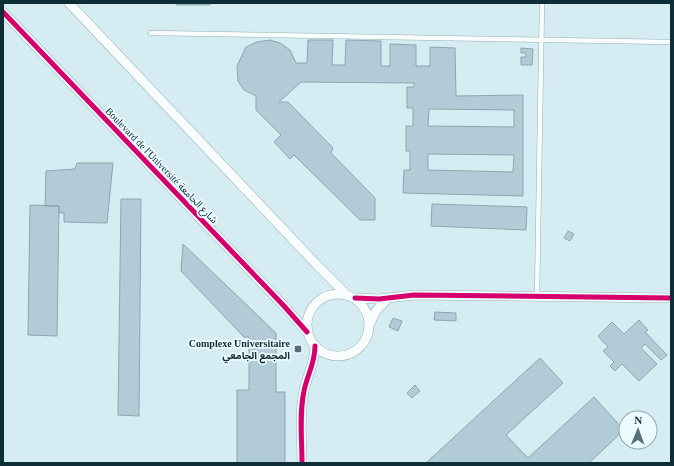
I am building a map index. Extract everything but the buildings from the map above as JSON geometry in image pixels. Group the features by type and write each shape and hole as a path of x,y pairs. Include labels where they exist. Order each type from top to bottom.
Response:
{"street":[{"path":"69,3 317,265 364,308 369,325"},
{"name":"Boulevard de l'Université شارع الجامعة","path":"3,12 279,300 307,332"},
{"path":"332,356 323,353 315,346 307,332 306,321 309,311 316,302 325,296 336,293 351,297 387,299 414,295 671,298"},
{"path":"312,368 321,360 332,356 350,354 358,349 364,342 369,325 376,311 387,299"},
{"path":"302,463 303,400 307,380 312,368 315,346"}],"lane":[{"path":"537,296 542,3"},
{"path":"151,33 671,42"}],"cycle path":[{"path":"3,12 284,306 307,332"},
{"path":"355,298 379,299 414,295 671,298"},
{"path":"302,463 302,400 305,385 314,358 315,346"}],"place":[{"name":"Complexe Universitaire المجمع الجامعي","path":"298,349"}]}
